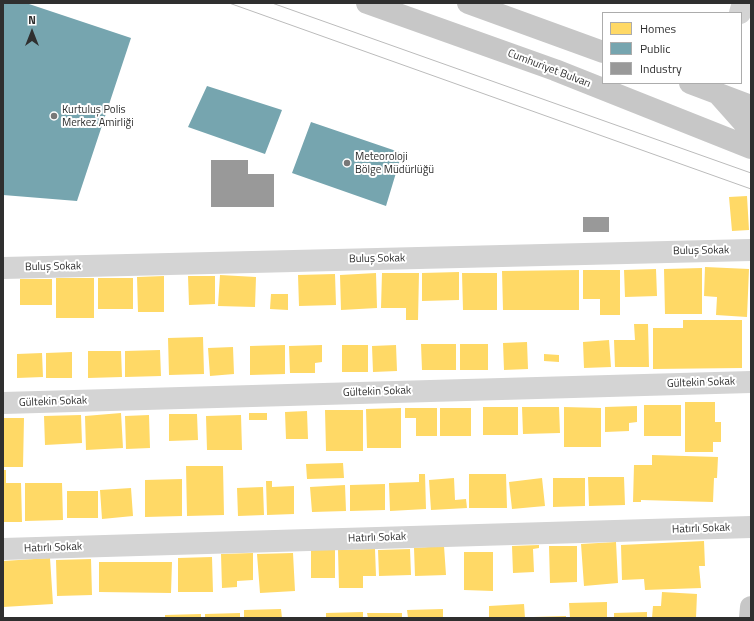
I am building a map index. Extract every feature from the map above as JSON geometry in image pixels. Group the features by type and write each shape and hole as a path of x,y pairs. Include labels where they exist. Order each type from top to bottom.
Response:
{"main road":[{"name":"Cumhuriyet Bulvarı","path":"367,3 555,70 751,148"},
{"path":"468,3 602,52"},
{"path":"696,84 718,88 751,106"},
{"path":"718,88 751,131"},
{"path":"750,618 751,607"}],"street":[{"name":"Buluş Sokak","path":"3,268 751,250"},
{"name":"Gültekin Sokak","path":"3,403 751,382"},
{"name":"Hatırlı Sokak","path":"3,549 751,528"}],"building: Homes":[{"path":"747,196 749,230 732,231 729,197"},
{"path":"705,267 749,269 747,317 716,315 717,297 704,296"},
{"path":"702,268 702,314 665,314 664,269"},
{"path":"656,269 657,296 625,297 624,270"},
{"path":"579,270 579,310 503,310 502,271"},
{"path":"583,270 620,270 620,315 600,315 600,299 583,299"},
{"path":"459,272 459,300 422,301 422,273"},
{"path":"376,273 377,308 341,310 340,275"},
{"path":"382,273 419,273 418,320 406,320 406,308 381,308"},
{"path":"462,273 497,273 497,310 463,310"},
{"path":"335,274 336,305 299,306 298,275"},
{"path":"220,275 256,277 255,307 218,306"},
{"path":"164,276 164,312 138,312 137,277"},
{"path":"188,276 215,276 215,304 189,305"},
{"path":"56,278 94,278 94,318 56,318"},
{"path":"98,278 133,278 133,309 98,309"},
{"path":"20,279 52,279 52,305 20,305"},
{"path":"271,294 288,294 288,310 270,309"},
{"path":"683,320 742,320 742,368 653,369 653,328 683,328"},
{"path":"634,324 648,324 649,367 615,367 614,340 635,340"},
{"path":"203,337 204,374 169,375 168,338"},
{"path":"609,340 611,367 584,368 583,342"},
{"path":"527,342 528,369 504,370 503,343"},
{"path":"421,344 456,344 456,370 422,370"},
{"path":"460,344 488,344 488,370 460,370"},
{"path":"285,345 285,374 250,375 250,346"},
{"path":"322,345 322,362 315,363 315,373 290,373 289,346"},
{"path":"342,345 368,345 368,372 342,372"},
{"path":"396,345 397,371 373,372 372,346"},
{"path":"233,347 234,374 210,376 208,348"},
{"path":"160,350 161,376 125,377 125,351"},
{"path":"88,351 121,351 122,377 88,378"},
{"path":"72,352 72,378 46,378 46,353"},
{"path":"42,353 43,377 17,378 17,354"},
{"path":"544,354 559,355 559,362 544,361"},
{"path":"685,402 715,402 715,422 721,422 721,442 713,442 713,452 685,452"},
{"path":"644,405 681,405 681,436 644,436"},
{"path":"637,406 637,422 629,423 629,431 605,432 605,407"},
{"path":"483,407 518,407 518,435 483,435"},
{"path":"522,407 559,407 560,433 523,434"},
{"path":"564,407 601,408 601,447 564,447"},
{"path":"401,408 401,448 367,448 366,409"},
{"path":"405,408 437,408 437,436 416,436 416,418 405,418"},
{"path":"440,408 471,408 471,436 440,436"},
{"path":"325,410 363,410 363,451 326,451"},
{"path":"307,411 308,439 286,439 285,412"},
{"path":"121,413 123,448 86,450 85,416"},
{"path":"249,413 267,413 267,420 249,420"},
{"path":"169,414 197,414 198,440 169,441"},
{"path":"81,415 82,443 45,445 44,416"},
{"path":"149,415 150,448 126,449 125,416"},
{"path":"241,415 242,450 207,450 206,416"},
{"path":"3,418 24,418 23,467 3,467"},
{"path":"652,455 718,457 717,478 714,478 713,502 641,500 641,502 633,502 634,465 652,465"},
{"path":"343,463 344,478 307,479 306,464"},
{"path":"186,466 223,466 224,515 187,516"},
{"path":"3,470 6,470 6,483 21,483 22,522 3,522"},
{"path":"419,474 425,474 426,509 390,511 389,483 419,482"},
{"path":"469,474 506,474 507,508 469,508"},
{"path":"588,477 624,477 625,505 589,506"},
{"path":"454,478 455,500 466,499 467,508 431,510 429,480"},
{"path":"542,478 545,506 512,509 509,482"},
{"path":"553,478 585,478 585,506 553,507"},
{"path":"182,479 182,516 145,517 145,480"},
{"path":"266,481 272,481 272,487 294,486 294,514 267,515"},
{"path":"25,483 62,483 63,520 25,521"},
{"path":"385,484 385,510 350,511 350,485"},
{"path":"345,485 346,511 312,512 310,487"},
{"path":"263,487 264,515 238,516 237,488"},
{"path":"131,488 133,516 102,519 100,490"},
{"path":"67,491 98,491 98,518 67,518"},
{"path":"704,541 705,566 699,566 701,588 645,590 644,579 622,580 621,545"},
{"path":"616,542 618,583 584,586 581,544"},
{"path":"539,545 539,548 533,549 534,572 513,573 512,546"},
{"path":"444,546 446,575 415,576 414,548"},
{"path":"549,546 577,546 577,582 550,583"},
{"path":"375,549 376,576 363,576 363,588 339,588 338,550"},
{"path":"410,549 411,575 379,576 378,550"},
{"path":"311,550 335,550 335,578 311,578"},
{"path":"464,552 493,552 493,591 464,590"},
{"path":"253,553 253,580 237,581 237,587 222,588 221,554"},
{"path":"293,553 295,591 260,593 257,554"},
{"path":"212,557 213,592 178,592 178,558"},
{"path":"50,558 53,604 3,607 3,561"},
{"path":"91,559 92,595 57,596 56,560"},
{"path":"99,562 172,562 171,593 99,592"},
{"path":"662,592 697,594 696,618 652,618 653,606 661,606"},
{"path":"607,602 607,618 570,618 569,603"},
{"path":"524,604 525,618 489,618 489,606"},
{"path":"281,609 282,618 244,618 244,610"},
{"path":"443,609 443,618 408,618 407,610"},
{"path":"363,612 363,618 326,618 326,613"},
{"path":"647,612 647,618 614,618 614,613"},
{"path":"240,613 240,618 205,618 205,614"},
{"path":"367,613 402,613 402,618 368,618"},
{"path":"201,614 201,618 165,618 165,615"},
{"path":"566,616 566,618 533,618 533,617"}],"building: Public":[{"name":"Kurtuluş Polis Merkez Amirliği","path":"3,3 26,3 131,38 77,201 3,195"},
{"path":"207,86 282,110 265,154 188,127"},
{"name":"Meteoroloji Bölge Müdürlüğü","path":"311,122 402,153 386,206 292,173"}],"building: Industry":[{"path":"211,160 248,160 248,174 274,174 274,207 211,207"},
{"path":"583,217 609,217 609,232 583,232"}],"tram line":[{"path":"229,3 751,189"},
{"path":"272,3 751,173"}],"place":[{"name":"Kurtuluş Polis Merkez Amirliği","path":"54,116"},
{"name":"Meteoroloji Bölge Müdürlüğü","path":"347,163"}]}
